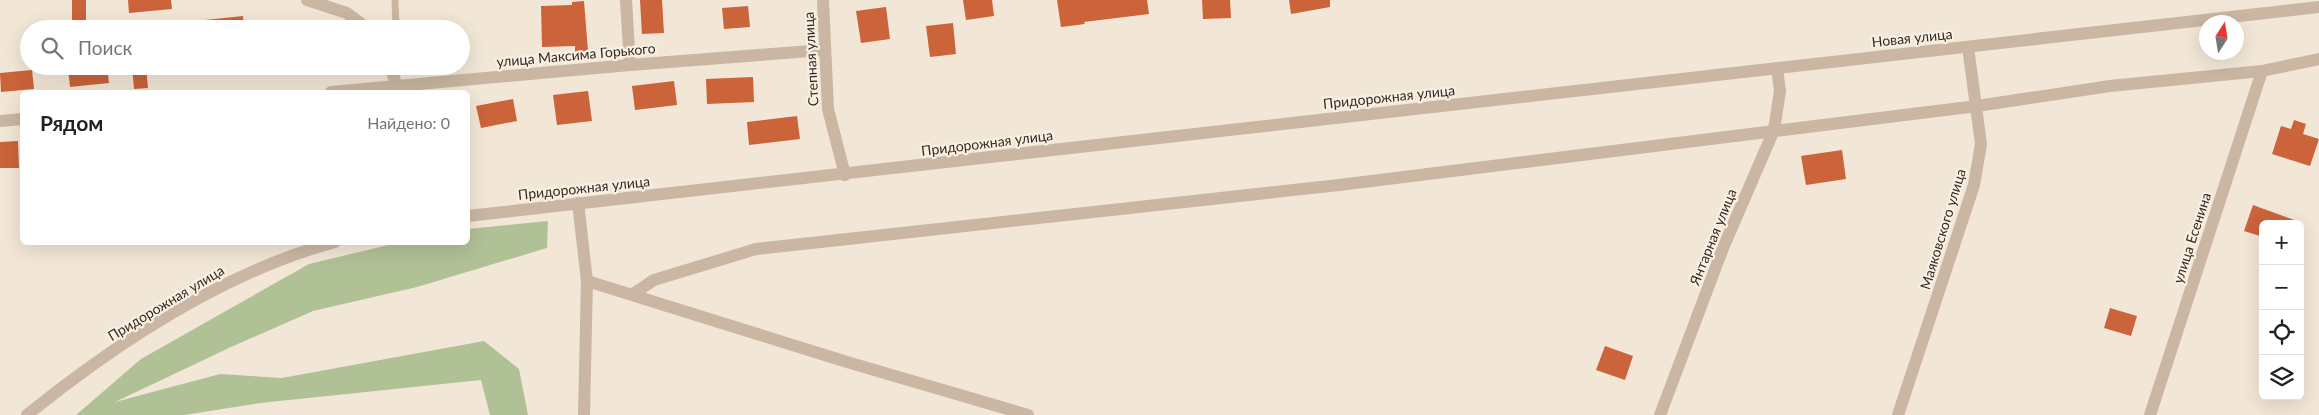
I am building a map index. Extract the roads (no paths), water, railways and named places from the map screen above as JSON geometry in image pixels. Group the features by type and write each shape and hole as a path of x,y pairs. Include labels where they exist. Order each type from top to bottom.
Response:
{"street":[{"path":"307,0 347,13 356,20"},
{"path":"626,0 630,65"},
{"name":"Степная улица","path":"823,0 828,110 845,174"},
{"name":"Новая улица","path":"1509,98 2319,7"},
{"name":"Маяковского улица","path":"1898,415 1952,259 1974,185 1980,144 1977,106 1968,47"},
{"name":"улица Максима Горького","path":"353,90 824,50"},
{"path":"632,294 654,280 756,249 1339,185 1977,106 2110,86 2262,71 2319,59"},
{"name":"Янтарная улица","path":"1660,415 1724,248 1774,130 1780,92 1777,68"},
{"name":"улица Есенина","path":"2150,415 2262,71"},
{"path":"393,75 397,86"},
{"name":"Придорожная улица","path":"470,216 1509,98"},
{"path":"0,121 20,119"},
{"path":"578,204 587,281 584,415"},
{"name":"Придорожная улица","path":"27,415 60,389 124,345 200,297 253,271 324,245"},
{"path":"587,281 847,362 1028,415"}],"lane":[{"path":"395,0 396,20"},
{"path":"397,75 397,86"}]}
